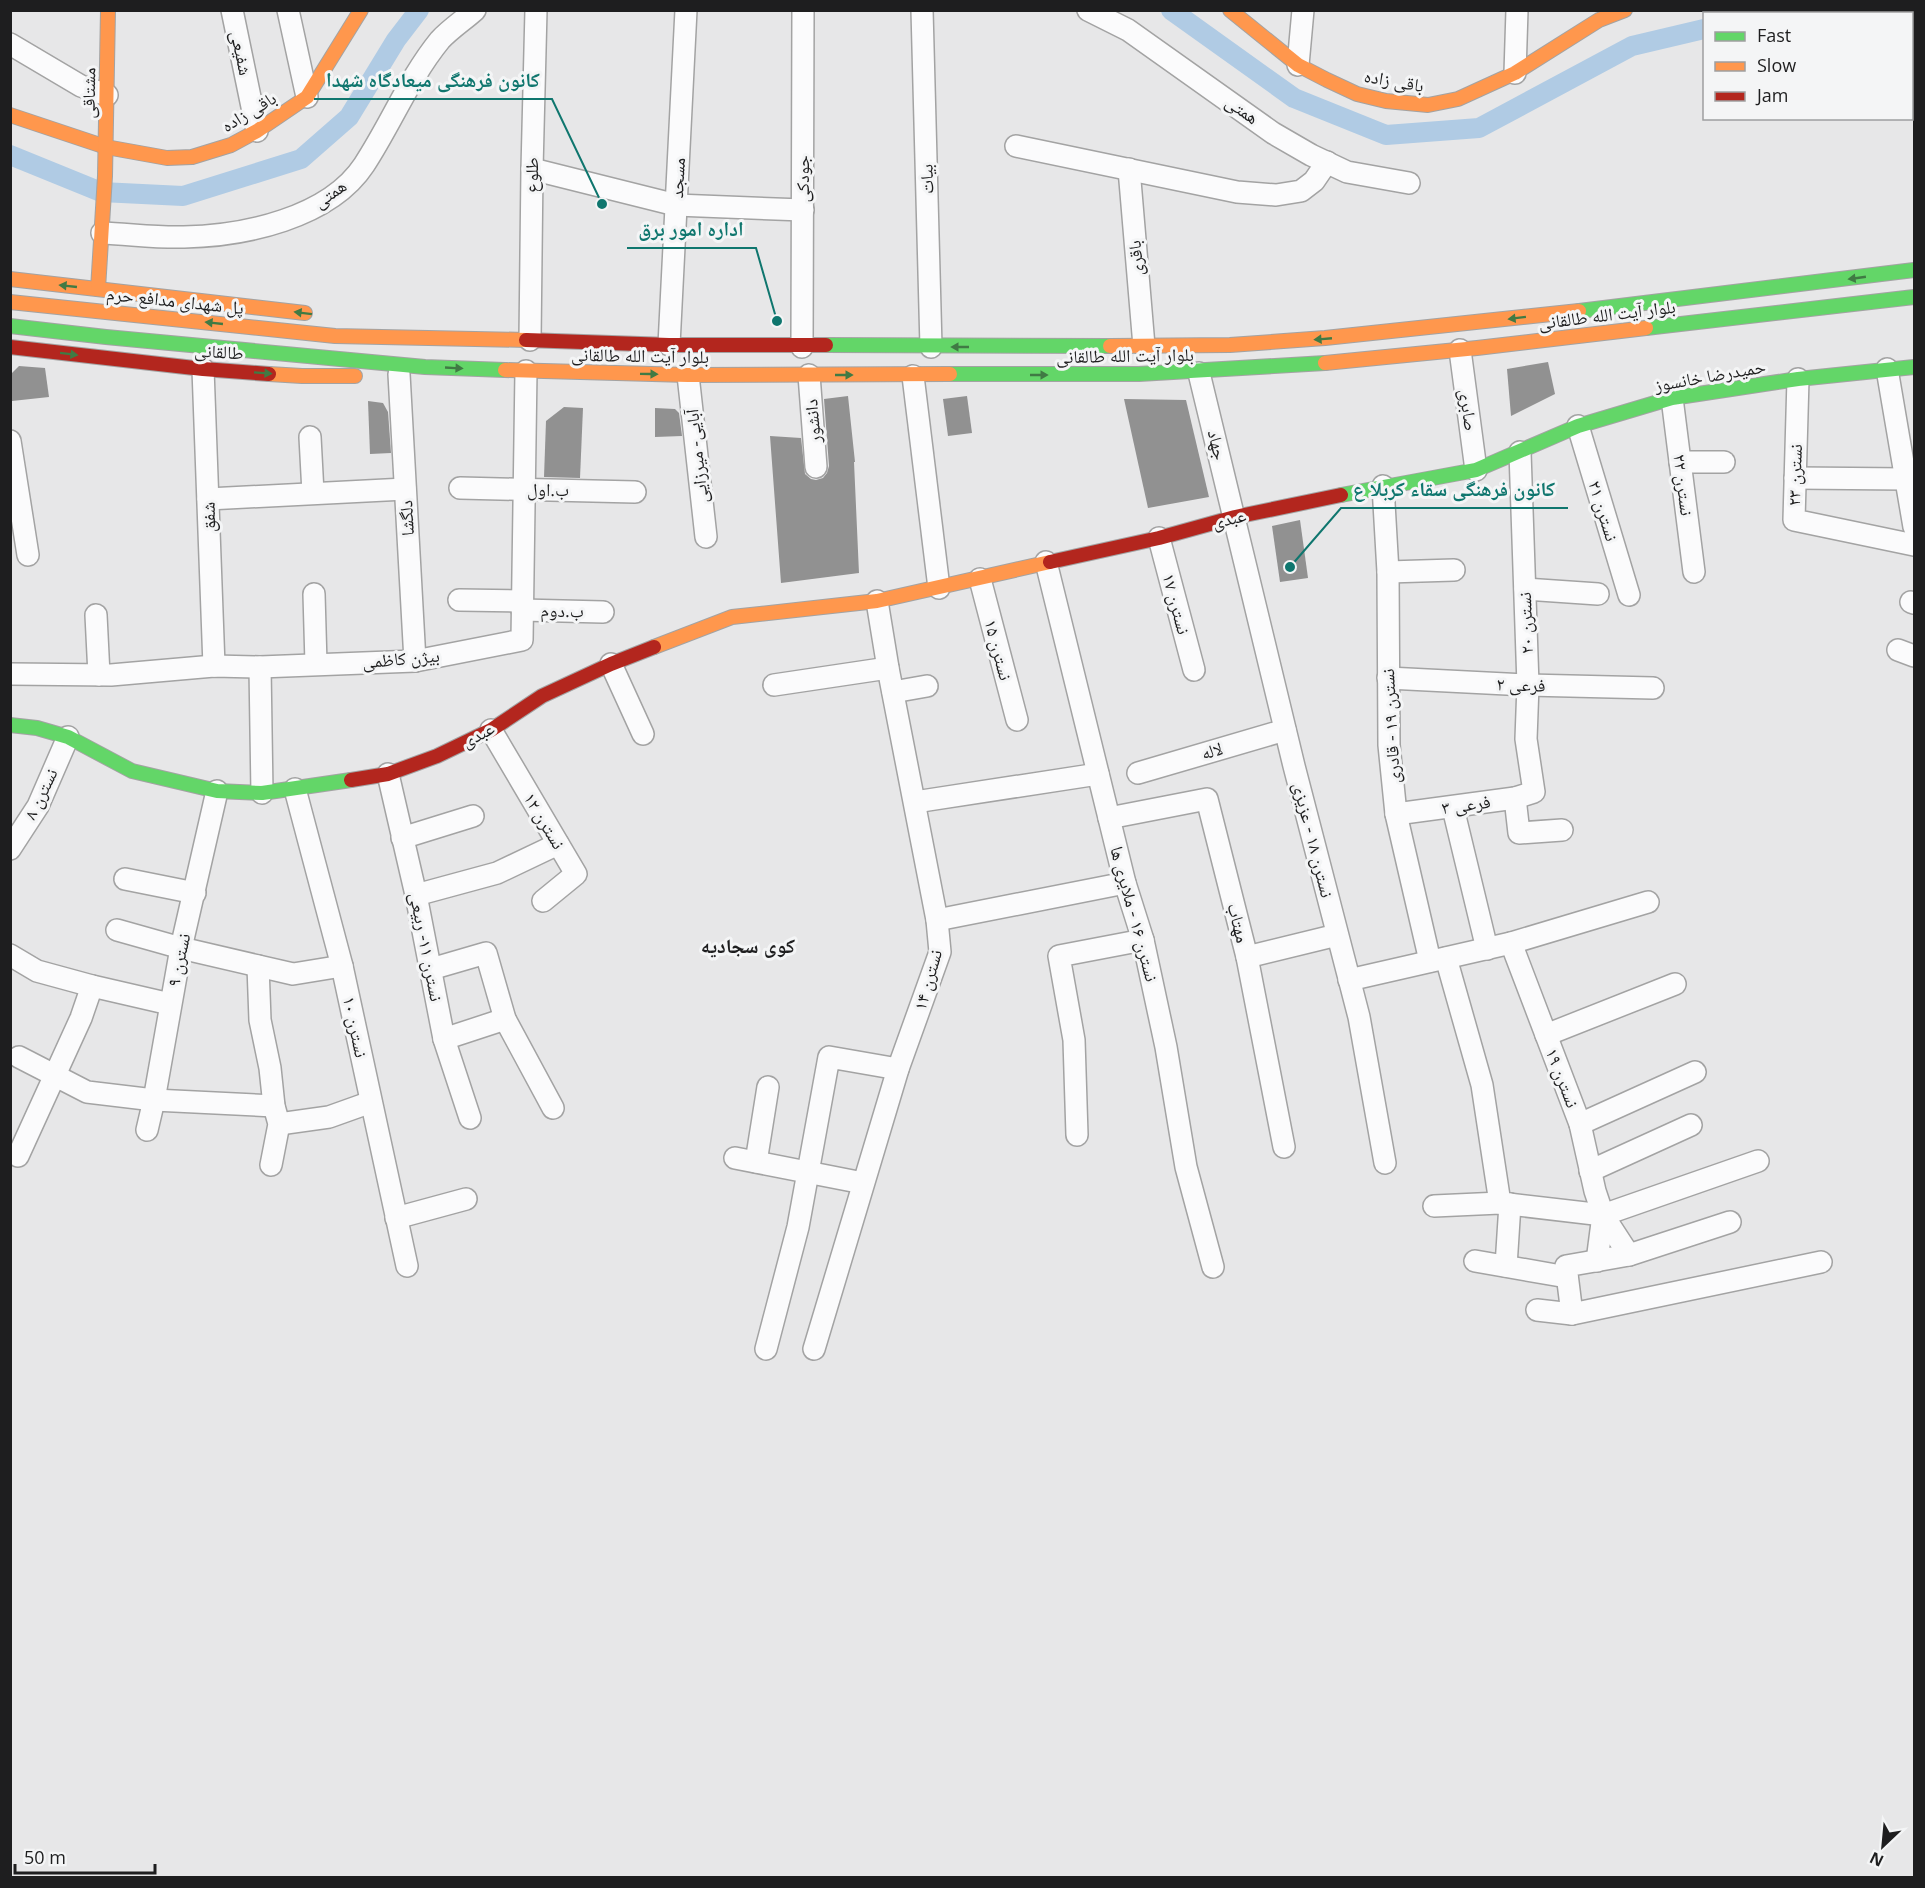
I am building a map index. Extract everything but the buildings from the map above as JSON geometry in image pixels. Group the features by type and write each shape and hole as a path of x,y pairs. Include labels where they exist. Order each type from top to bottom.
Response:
{"main road":[{"name":"مشتاقی","path":"98,289 105,176 108,10"},
{"name":"باقی زاده","path":"10,115 106,147 167,158 192,157 231,145 257,131 307,97 361,10"},
{"name":"باقی زاده","path":"1230,10 1298,64 1357,94 1386,101 1428,105 1458,99 1515,73 1599,20 1625,10"},
{"name":"بلوار آیت الله طالقانی","path":"335,336 802,347 1230,345 1427,328 1914,270"},
{"path":"10,279 320,315"},
{"name":"بلوار آیت الله طالقانی","path":"10,326 425,367 526,371 688,375 914,376 1199,373 1328,364 1460,350 1914,297"},
{"name":"پل شهدای مدافع حرم","path":"10,302 335,336"},
{"path":"364,323 422,338"},
{"name":"طالقانی","path":"10,347 203,369 302,376 399,374 425,367"},
{"name":"حمیدرضا خانسوز","path":"1520,452 1578,426 1672,398 1798,379 1914,366"},
{"name":"عبدی","path":"10,725 37,728 68,737 132,771 217,791 262,793 388,774 437,756 491,730 542,696 610,664 732,618 877,601 939,588 1159,538 1234,518 1383,486 1476,470 1520,452"}],"street":[{"name":"شفیعی","path":"232,10 257,131"},
{"path":"288,10 307,97"},
{"name":"همتی","path":"102,225 184,237 244,231 298,215 331,198 364,166 410,82 441,38 475,10"},
{"name":"طلوع","path":"530,340 536,10"},
{"name":"مسجد","path":"669,345 686,10"},
{"name":"جودکی","path":"802,347 803,10"},
{"name":"بیات","path":"922,10 931,346"},
{"name":"همتی","path":"1088,10 1128,30 1273,133 1311,155 1347,172 1408,183"},
{"path":"1298,64 1303,10"},
{"path":"1515,73 1517,10"},
{"path":"10,44 81,86 107,95"},
{"path":"1016,146 1237,192 1276,195 1300,191 1314,181 1327,162"},
{"path":"532,169 676,205 803,210"},
{"name":"باقری","path":"1129,169 1144,346"},
{"name":"صابری","path":"1460,350 1476,470"},
{"name":"شفق","path":"203,369 214,666"},
{"path":"1887,369 1914,527"},
{"name":"بیژن کاظمی","path":"10,674 99,675 214,666 260,667 415,662 522,640 526,371"},
{"name":"جهاد","path":"1199,373 1234,518"},
{"name":"دلگشا","path":"399,374 415,662"},
{"name":"آبایی- میرزایی","path":"688,375 706,537"},
{"name":"دانشور","path":"809,375 816,467"},
{"path":"914,376 939,588"},
{"name":"نسترن ۲۳","path":"1798,379 1794,519 1914,545"},
{"name":"نسترن ۲۲","path":"1672,398 1694,572"},
{"name":"نسترن ۲۱","path":"1578,426 1629,595"},
{"path":"310,437 313,494"},
{"path":"10,441 28,555"},
{"name":"نسترن ۲۰","path":"1520,452 1528,685 1524,795 1519,833 1562,830"},
{"path":"1680,462 1724,462"},
{"path":"1795,478 1906,479"},
{"name":"نسترن ۱۹ - قادری","path":"1383,486 1388,573 1389,745 1396,814 1438,960 1482,1085 1505,1203 1506,1266"},
{"name":"ب.اول","path":"460,488 635,492"},
{"path":"208,498 405,489"},
{"name":"نسترن ۱۸ - عزیزی","path":"1234,518 1285,730 1359,1017 1385,1163"},
{"name":"نسترن ۱۷","path":"1159,538 1194,670"},
{"name":"نسترن ۱۶ - ملایری ها","path":"1046,562 1125,883 1143,940 1166,1047 1186,1167 1213,1267"},
{"path":"1388,573 1454,570"},
{"name":"نسترن ۱۵","path":"980,579 1017,720"},
{"path":"1525,589 1598,594"},
{"path":"314,594 316,664"},
{"name":"ب.دوم","path":"459,600 603,612"},
{"name":"نسترن ۱۴","path":"814,1349 898,1069 940,952 937,921 877,601"},
{"path":"96,615 99,675"},
{"path":"610,664 643,734"},
{"path":"260,667 262,793"},
{"path":"774,685 888,668"},
{"name":"فرعی ۲","path":"1388,678 1653,688"},
{"path":"893,692 927,686"},
{"name":"نسترن ۱۲","path":"491,730 576,874 543,902"},
{"name":"لاله","path":"1138,772 1285,730"},
{"name":"نسترن ۸","path":"10,849 38,806 68,737"},
{"name":"نسترن ۱۱- ربیعی","path":"388,774 416,896 444,1039 470,1118"},
{"path":"915,802 1098,774"},
{"name":"نسترن ۱۰","path":"295,789 342,966 406,1266"},
{"name":"نسترن ۹","path":"147,1130 170,1004 217,791"},
{"name":"فرعی ۳","path":"1396,814 1453,808 1524,795"},
{"name":"مهتاب","path":"1109,818 1207,799 1247,957 1284,1147"},
{"path":"1453,808 1487,949"},
{"path":"402,838 473,816"},
{"path":"416,896 497,873 558,844"},
{"path":"125,879 195,893"},
{"path":"937,921 1125,883"},
{"path":"1349,980 1512,943 1648,902"},
{"path":"117,930 293,974 342,966"},
{"path":"1247,957 1337,935"},
{"path":"1077,1135 1074,1040 1059,956 1143,940"},
{"name":"نسترن ۱۹","path":"1512,943 1580,1124 1594,1191 1603,1215 1629,1254"},
{"path":"431,969 486,953 505,1019 553,1108"},
{"path":"10,955 37,971 170,1004"},
{"path":"258,966 260,1020 277,1115 271,1165"},
{"path":"1546,1035 1675,984"},
{"path":"18,1156 56,1076 92,986"},
{"path":"444,1039 505,1019"},
{"path":"19,1057 87,1092 277,1115 329,1118 371,1102"},
{"path":"766,1349 798,1227 829,1057 898,1069"},
{"path":"1580,1124 1695,1072"},
{"path":"756,1162 768,1087"},
{"path":"1590,1171 1691,1125"},
{"path":"735,1158 863,1183"},
{"path":"1434,1206 1505,1203 1603,1215 1758,1161"},
{"path":"396,1218 466,1199"},
{"name":"نسترن ۱۹","path":"1597,1260 1603,1215"},
{"path":"1572,1314 1566,1266 1629,1254 1730,1222"},
{"path":"1475,1261 1567,1277"},
{"path":"1537,1310 1572,1314 1821,1262"}],"waterway":[{"path":"10,155 101,192 183,196 301,159 349,117 396,40 419,10"},
{"path":"1171,10 1294,98 1386,135 1479,128 1632,46 1703,29"}],"traffic: fast":[{"path":"1579,311 1914,270"},
{"path":"1646,328 1914,297"},
{"path":"10,326 425,367 505,370"},
{"path":"826,345 1110,346"},
{"path":"950,374 1139,374 1325,363"},
{"path":"1341,495 1476,470 1578,426 1672,398 1798,379 1914,367"},
{"path":"10,725 37,728 68,737 132,771 217,791 262,793 351,780"}],"traffic: slow":[{"path":"98,289 105,176 108,10"},
{"path":"10,115 106,147 167,158 192,157 231,145 257,131 307,97 361,10"},
{"path":"1230,10 1298,65 1327,80 1357,94 1386,101 1428,105 1458,99 1515,73 1599,20 1625,10"},
{"path":"10,279 305,313"},
{"path":"10,302 335,336 526,340"},
{"path":"1110,346 1230,345 1325,338 1579,311"},
{"path":"1325,363 1646,328"},
{"path":"505,370 688,375 950,374"},
{"path":"269,374 355,376"},
{"path":"654,647 732,617 877,601 1050,562"}],"traffic: jam":[{"path":"526,340 669,345 826,345"},
{"path":"10,347 203,369 269,374"},
{"path":"1050,562 1159,538 1235,517 1341,495"},
{"path":"351,780 388,774 437,756 491,730 542,696 654,647"}],"place":[{"name":"کانون فرهنگی میعادگاه شهدا","path":"602,204"},
{"name":"اداره امور برق","path":"777,321"},
{"name":"کانون فرهنگی سقاء کربلا ع","path":"1290,567"}],"district":[{"name":"کوی سجادیه","path":"748,946"}]}
